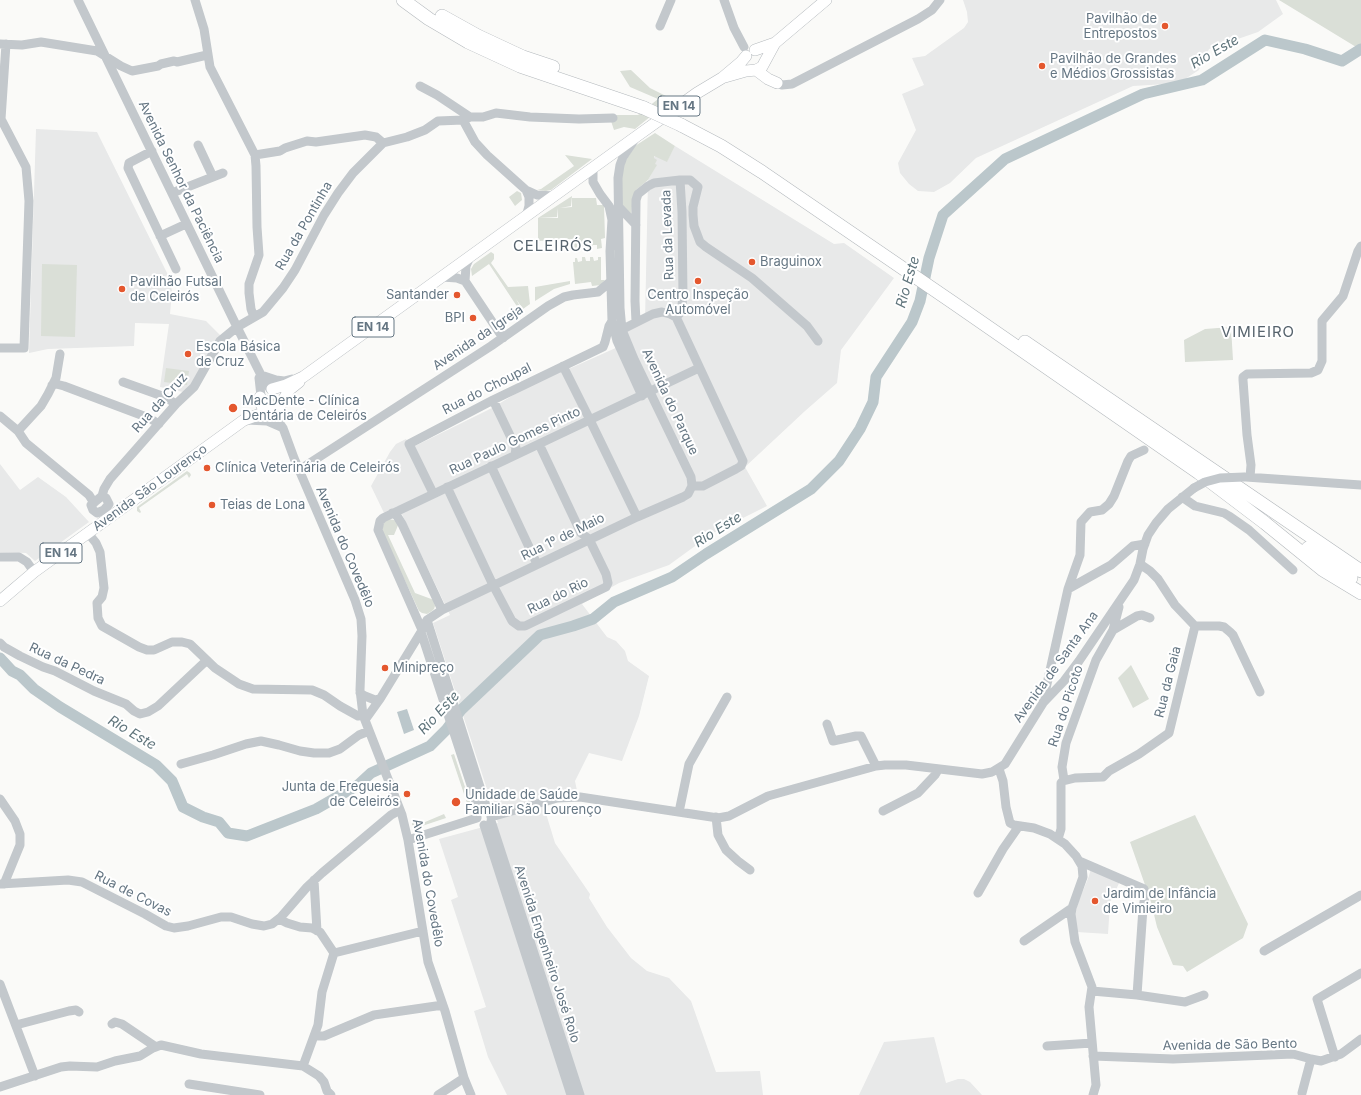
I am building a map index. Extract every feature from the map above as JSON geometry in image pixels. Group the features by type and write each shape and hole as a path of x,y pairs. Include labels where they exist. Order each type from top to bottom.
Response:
{"highway":[{"path":"403,0 429,19 468,42 520,66 648,106"},
{"path":"417,0 434,12 478,36 524,57 648,106 684,122 842,223 1361,571"},
{"path":"958,301 1199,473 1265,523 1322,570 1361,593"},
{"path":"1272,510 1294,532 1361,578"},
{"path":"1265,523 1282,530 1361,584"}],"main road":[{"name":"EN 14","path":"722,78 762,67 775,43 826,0"},
{"name":"EN 14","path":"244,420 275,407 289,390 303,377 637,136 722,78 741,62 748,52 775,43"},
{"path":"748,52 761,52 763,54 765,61 777,83 746,65 748,52"},
{"name":"EN 14","path":"244,420 266,393 303,377"},
{"path":"266,393 279,394 281,400 275,407 265,410 261,405 266,393"},
{"name":"Avenida São Lourenço","path":"0,601 34,572 88,533 107,514 244,420"}],"street":[{"name":"Avenida Senhor da Paciência","path":"78,0 260,375"},
{"path":"195,0 204,29 210,67 255,155 259,255 249,284 251,309 254,317"},
{"path":"660,26 671,0"},
{"path":"724,0 734,28 748,52"},
{"path":"777,83 782,85 792,84 918,20 932,10 940,0"},
{"path":"0,348 24,348 29,201 26,167 1,119 3,44 22,45 41,42 97,51 132,71 207,55"},
{"path":"420,86 437,95 466,119 475,142 487,155 526,190 537,195 554,196"},
{"path":"255,155 280,151 308,141 316,142 366,134 376,137 383,143 425,130 438,121 482,117 496,113 530,117 579,119 613,118"},
{"name":"Avenida do Parque","path":"618,331 620,290 618,178 620,165 637,136"},
{"name":"Rua da Pontinha","path":"237,327 263,312 283,288 295,270 324,215 338,193 353,173 383,143"},
{"path":"198,145 213,177"},
{"path":"152,151 129,163 128,168 176,269"},
{"name":"Avenida do Parque","path":"593,168 593,182 609,206 612,220 610,286 612,321 618,331 646,394 691,477 692,486"},
{"path":"172,193 223,173"},
{"path":"680,180 690,180 698,187 693,207 693,215 694,226 700,242 752,278 807,326 818,341"},
{"name":"Rua da Levada","path":"636,225 636,200 638,194 648,186 680,180 683,297 681,312 676,317"},
{"path":"526,190 529,197 529,206 526,217"},
{"path":"618,206 636,225 636,322"},
{"path":"160,236 186,224"},
{"path":"1247,477 1251,465 1247,436 1244,377 1247,374 1311,373 1318,370 1322,361 1322,322 1343,296 1361,246"},
{"path":"465,281 466,266 470,257"},
{"path":"442,277 457,278 465,281 503,338"},
{"path":"611,304 598,292 610,286 620,290"},
{"name":"Avenida da Igreja","path":"299,470 503,338 548,306 564,297 598,292"},
{"path":"618,331 653,314 662,312 676,317 743,461 741,466 736,470 704,486 692,486"},
{"name":"Rua do Choupal","path":"433,493 409,444 493,400 603,347 612,321"},
{"name":"Rua da Cruz","path":"102,496 110,479 176,404 194,387 220,341 237,327"},
{"path":"18,431 41,406 56,378 60,354"},
{"path":"52,361 50,378 52,385"},
{"path":"562,366 637,516"},
{"path":"646,394 699,368"},
{"path":"266,393 259,378 260,375 281,381 303,377"},
{"path":"123,382 165,397 176,404"},
{"path":"52,385 56,384 64,386 148,418 159,424"},
{"name":"Rua Paulo Gomes Pinto","path":"392,514 433,493 646,394"},
{"path":"493,400 516,448 515,455"},
{"name":"Avenida do Covedêlo","path":"275,407 299,470 355,600 361,620 362,636 360,692 364,718 400,810 408,840 428,962 443,1005 464,1078 471,1095"},
{"path":"0,416 18,431 26,443 89,495 94,502"},
{"path":"244,420 267,422 282,428"},
{"path":"539,444 581,533 589,540"},
{"path":"1043,703 1068,589 1080,555 1081,521 1090,512 1102,510 1109,504 1114,496 1131,456 1144,450"},
{"path":"491,466 537,564"},
{"name":"Avenida de Santa Ana","path":"998,769 1005,764 1011,756 1043,703 1064,681 1080,661 1134,580 1148,535 1168,509 1182,497 1204,482 1220,478 1247,477 1361,485"},
{"name":"Rua 1º de Maio","path":"442,610 637,516 683,498 688,494 692,486"},
{"path":"447,487 493,585"},
{"path":"102,496 106,498 109,504 107,514 96,513 91,507 94,502 102,496"},
{"path":"1182,497 1195,506 1224,513 1229,516 1249,530 1293,570"},
{"path":"88,533 96,543 100,552 104,588 102,597 97,603 98,618 102,626 147,650 154,650 172,642 190,644 215,668 239,684 253,689 312,690 324,695 340,706 364,718 380,699 421,631 427,620 442,610 397,516 392,514 383,518 380,521 378,530 421,631 474,794 477,818"},
{"name":"Rua do Rio","path":"493,585 512,621 519,626 525,626 532,623 606,587 608,584 606,574 589,540"},
{"path":"1068,589 1111,565 1133,546 1145,544"},
{"path":"0,557 19,558 27,562 34,572"},
{"path":"1140,564 1158,579 1175,605 1195,626 1219,626 1228,629 1233,635 1260,692"},
{"name":"Rua do Picoto","path":"1064,780 1062,767 1066,743 1096,660 1113,630 1121,598"},
{"path":"1113,630 1137,616 1142,615 1150,618"},
{"name":"Avenida Engenheiro José Rolo","path":"427,620 489,818 570,1095"},
{"name":"Rua da Gaia","path":"1064,780 1103,777 1109,771 1169,733 1195,626"},
{"name":"Rua da Pedra","path":"0,642 10,650 43,667 55,671 94,691 126,704 136,713 140,714 152,710 158,706 207,660"},
{"path":"360,692 375,700 380,699"},
{"path":"679,812 688,764 727,697"},
{"path":"827,724 833,741 861,736 876,766"},
{"path":"181,764 246,744 261,741 300,752 328,752 340,749 359,735 369,731"},
{"path":"477,818 478,813 482,811 489,818 558,798 574,797 716,818 729,816 768,796 885,764 982,774 998,769 1003,781 1008,821 1012,825 1044,831 1058,839 1065,844 1079,861 1084,875 1071,914 1073,933 1092,987 1089,1007 1096,1085 1093,1095"},
{"path":"883,811 918,793 938,770"},
{"path":"1058,839 1061,829 1061,783 1064,780"},
{"path":"0,799 14,821 20,834 20,845 2,884"},
{"name":"Rua de Covas","path":"2,884 68,880 82,882 166,926 174,928 188,926 221,917 231,917 252,924 264,926 272,924 279,919 314,880 391,815 400,810"},
{"path":"408,840 477,818"},
{"name":"Avenida Engenheiro José Rolo","path":"477,818 480,824 489,818"},
{"name":"Avenida Engenheiro José Rolo","path":"489,818 580,1095"},
{"path":"716,818 718,835 726,850 738,862 750,870"},
{"path":"978,894 1002,849 1019,826"},
{"path":"1079,861 1144,889 1145,896 1137,995"},
{"path":"314,880 317,931"},
{"path":"1264,952 1361,895"},
{"path":"1024,941 1072,908"},
{"path":"279,919 300,928 312,928 320,932 334,953"},
{"path":"334,953 423,931"},
{"path":"302,1066 318,1025 322,992 334,953"},
{"path":"1335,1057 1317,998 1361,973"},
{"path":"0,984 35,1076"},
{"path":"1092,991 1137,995 1185,1002 1204,995"},
{"path":"314,1036 324,1036 330,1034 374,1015 443,1005"},
{"path":"16,1025 69,1011 76,1010 79,1012"},
{"path":"112,1024 115,1022 122,1024 156,1047"},
{"name":"Avenida de São Bento","path":"1093,1056 1173,1059 1293,1054 1321,1060 1341,1054 1361,1039"},
{"path":"1047,1046 1092,1043"},
{"path":"0,1087 61,1067 97,1066 140,1056 156,1047 161,1046 201,1054 302,1066 319,1076 324,1082 325,1094"},
{"path":"1302,1093 1311,1059"},
{"path":"438,1095 464,1078"},
{"path":"189,1084 245,1094 260,1095"}],"shaded area":[{"path":"963,0 1276,0 1283,14 1258,32 1209,49 1199,70 1185,79 1166,84 1133,86 976,158 950,183 934,192 918,191 909,184 900,173 898,163 916,130 902,94 924,85 912,58 925,56 964,28 968,22 967,12"},
{"path":"1279,0 1361,0 1361,50"},
{"path":"631,70 650,88 672,99 635,129 624,127 614,130 609,115 638,115 658,99 630,87 620,71"},
{"path":"36,129 97,132 169,277 172,291 170,314 206,321 221,336 193,383 183,392 160,387 169,324 135,323 134,346 48,349 29,353"},
{"path":"655,133 675,146 667,162 654,156 657,160 655,164 657,165 648,180 636,190 633,197 631,215 621,206 620,180 625,162 635,146"},
{"path":"675,146 834,244 844,243 894,278 841,350 837,383 745,467 767,506 713,533 669,565 619,583 582,604 607,637 616,641 625,651 628,661 649,676 639,716 622,761 589,753 575,781 579,800 562,801 544,807 555,843 590,894 589,898 607,927 631,958 647,971 669,978 691,1001 716,1072 760,1071 763,1095 507,1095 488,1057 474,1011 486,1007 451,900 458,897 439,839 498,823 433,623 450,615 398,506 384,513 371,486 396,444 406,439 411,448 492,408 520,391 559,372 629,342 626,331 645,321 648,180 656,166 653,158 655,156 667,161"},
{"path":"565,155 592,159 551,190 537,190 541,189 574,166"},
{"path":"517,191 521,193 522,200 515,206 509,197"},
{"path":"572,196 571,206 560,208 572,207 572,198 596,198 597,205 604,205 605,238 601,239 602,248 597,249 597,245 593,245 592,249 589,249 588,239 584,239 585,249 581,249 581,245 577,245 577,249 573,250 572,239 538,241 538,218","holes":["558,208 558,218 538,218 557,217"]},
{"path":"491,252 494,254 494,259 491,263 508,287 528,286 530,304 523,309 516,299 522,310 520,311 489,264 472,276 471,269 474,264"},
{"path":"582,257 585,257 586,261 590,261 590,257 593,257 594,261 598,260 598,257 601,257 601,280 605,280 601,285 592,286 591,282 575,284 573,262 575,262 575,258 577,258 578,262 582,261"},
{"path":"42,264 77,265 75,337 41,336"},
{"path":"570,281 570,284 554,289 535,301 535,287"},
{"path":"1231,327 1233,360 1185,362 1184,340 1205,329"},
{"path":"166,368 189,371 187,385 164,382"},
{"path":"269,394 273,394 277,400 273,406 269,406 265,402 265,398"},
{"path":"0,464 20,490 38,477 66,497 89,522 35,561 26,553 0,552"},
{"path":"187,471 191,475 189,478 187,474 139,508 140,513 137,511 137,507"},
{"path":"389,519 399,523 394,535 388,535 415,593 434,600 434,609 427,614 419,611 382,531 384,521"},
{"path":"1131,665 1149,699 1133,708 1118,678"},
{"path":"407,709 414,730 404,734 397,712"},
{"path":"454,754 470,802 467,803 451,755"},
{"path":"444,814 446,818 419,827 412,825 412,822 416,822 418,825"},
{"path":"1195,815 1248,924 1243,938 1187,972 1183,966 1173,965 1157,927 1151,902 1130,842"},
{"name":"Jardim de Infância de Vimieiro","path":"1091,868 1120,881 1110,903 1108,934 1077,932 1075,913"},
{"path":"934,1037 946,1083 958,1079 964,1079 970,1082 982,1095 859,1095 884,1042"}],"waterway":[{"name":"Rio Este","path":"0,658 12,671 20,675 34,689 60,707 156,765 172,781 183,807 203,817 219,822 228,833 247,836 316,809 358,785 371,773 430,746 446,730 461,710 540,635 593,619 614,602 672,577 706,554 811,489 839,461 860,429 873,402 876,377 912,322 920,301 929,258 943,215 1005,159 1143,94 1202,80 1265,40 1305,49 1342,61 1361,49"}],"place":[{"name":"Pavilhão de Entrepostos","path":"1165,26"},
{"name":"Pavilhão de Grandes e Médios Grossistas","path":"1042,66"},
{"name":"Braguinox","path":"752,262"},
{"name":"Centro Inspeção Automóvel","path":"698,281"},
{"name":"Pavilhão Futsal de Celeirós","path":"122,289"},
{"name":"Santander","path":"457,295"},
{"name":"BPI","path":"473,318"},
{"name":"Escola Básica de Cruz","path":"188,354"},
{"name":"MacDente - Clínica Dentária de Celeirós","path":"233,408"},
{"name":"Clínica Veterinária de Celeirós","path":"207,468"},
{"name":"Teias de Lona","path":"212,505"},
{"name":"Minipreço","path":"385,668"},
{"name":"Junta de Freguesia de Celeirós","path":"407,794"},
{"name":"Unidade de Saúde Familiar São Lourenço","path":"456,802"},
{"name":"Jardim de Infância de Vimieiro","path":"1095,901"}],"district":[{"name":"CELEIRÓS","path":"553,246"},
{"name":"VIMIEIRO","path":"1258,332"}]}
